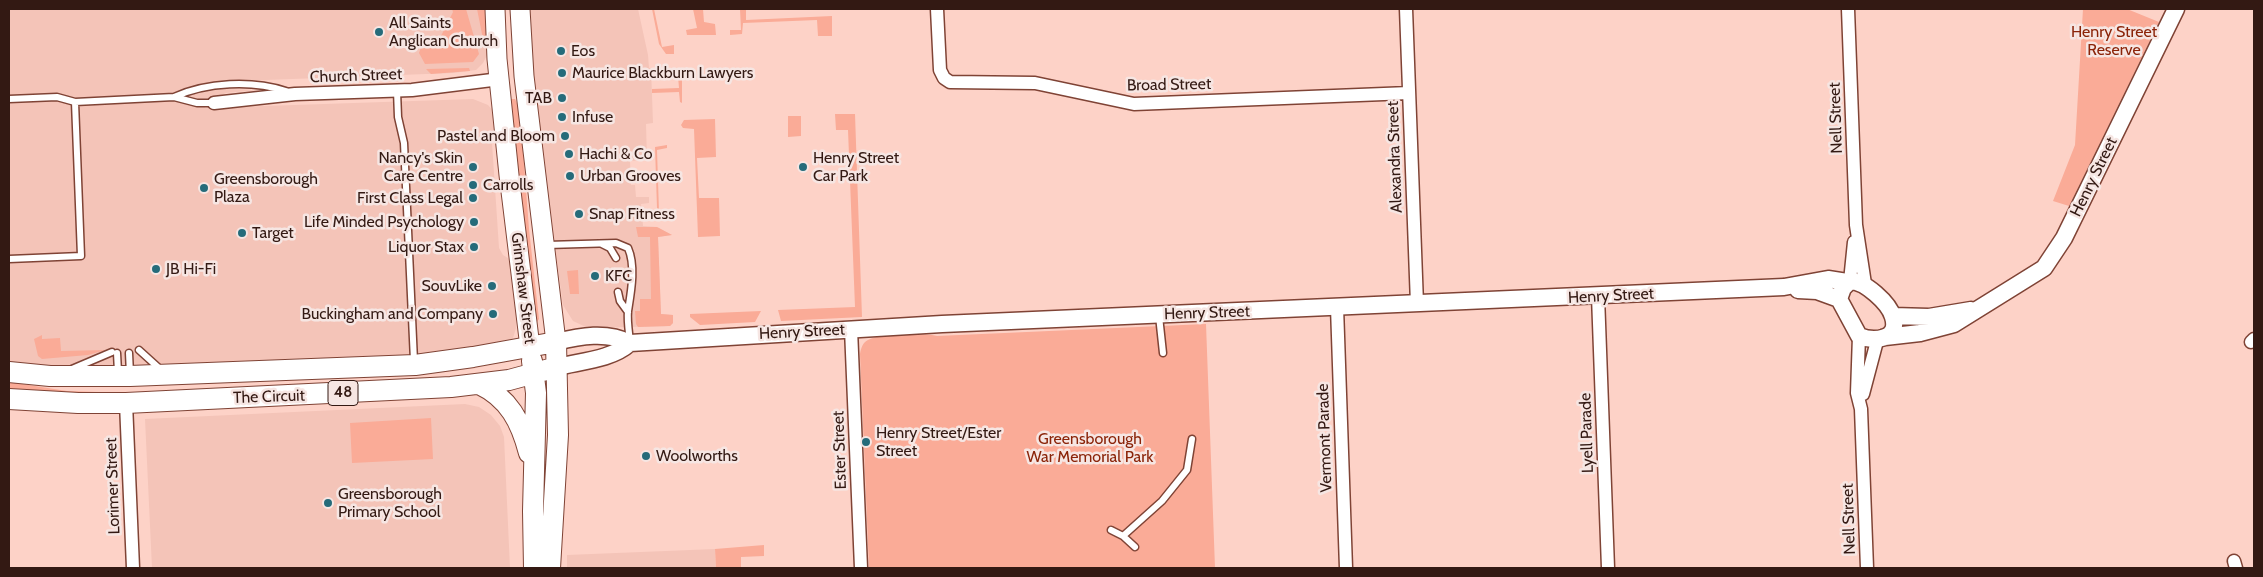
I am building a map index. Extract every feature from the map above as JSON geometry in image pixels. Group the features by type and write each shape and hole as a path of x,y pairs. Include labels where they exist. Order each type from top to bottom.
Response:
{"main road":[{"name":"Grimshaw Street","path":"495,9 500,79 534,373 534,568"},
{"name":"Grimshaw Street","path":"520,9 524,76 546,245 556,342 558,436 550,568"},
{"path":"500,79 524,76"},
{"name":"The Circuit","path":"9,372 50,376 124,376 414,364 473,357 556,342"},
{"name":"The Circuit","path":"9,399 78,403 126,403 363,392 479,384 509,380 557,367"},
{"path":"124,376 126,403"},
{"path":"479,384 499,396 516,416 524,435 534,474"}],"street":[{"name":"Broad Street","path":"938,9 940,70 944,78 950,82 1017,81 1044,84 1134,104 1409,93"},
{"name":"Alexandra Street","path":"1406,9 1418,304"},
{"name":"Nell Street","path":"1848,9 1856,225 1854,282"},
{"name":"Henry Street","path":"1859,336 1881,339 1938,330 1954,324 1973,310 2035,275 2056,252 2176,9"},
{"name":"Church Street","path":"214,103 280,98 295,94 397,91 500,79"},
{"name":"Henry Street","path":"556,342 606,336 630,343 851,329 1159,314 1784,287 1828,279 1854,282"},
{"path":"1859,336 1839,299 1854,282 1889,308 1893,316 1892,330 1881,339"},
{"name":"Henry Street","path":"1784,287 1817,291 1839,299"},
{"name":"Lyell Parade","path":"1598,296 1608,568"},
{"name":"Vermont Parade","path":"1337,307 1346,568"},
{"name":"Henry Street","path":"1893,316 1929,317 1973,310"},
{"name":"Ester Street","path":"851,329 861,568"},
{"name":"Nell Street","path":"1859,336 1857,393 1861,409"},
{"name":"Nell Street","path":"1867,568 1861,409 1866,379 1881,339"},
{"name":"Henry Street","path":"557,367 609,356 620,351 630,343"},
{"name":"Lorimer Street","path":"126,403 133,568"}],"lane":[{"path":"174,97 190,91 224,86 267,86 295,94"},
{"path":"397,91 398,116 404,142 414,364"},
{"path":"9,99 57,97 75,102 174,97 197,102 214,103"},
{"path":"9,259 81,256 75,102"},
{"path":"599,243 610,248 616,258"},
{"path":"546,245 620,243 629,251 632,292 628,312 630,343"},
{"path":"618,292 620,302 628,312"},
{"path":"1159,314 1163,353"},
{"path":"139,350 152,364 168,375"},
{"path":"50,376 114,353 124,376"},
{"path":"124,376 129,353"},
{"path":"1123,536 1162,502 1187,470 1192,439"},
{"path":"1110,530 1123,536 1135,547"}],"shaded area":[{"name":"Greensborough Plaza","path":"9,9 487,9 488,53 483,63 476,70 453,73 212,82 204,84 204,92 222,89 257,90 226,93 214,98 205,99 205,108 473,99 488,105 494,112 496,131 492,143 499,248 503,255 511,260 516,301 516,328 513,338 510,341 430,355 190,366 55,368 9,363"},
{"path":"528,9 638,9 649,68 651,68 653,123 646,124 647,160 630,161 631,185 635,185 636,197 649,197 649,203 641,204 643,226 657,227 672,235 658,237 661,314 673,315 673,323 670,326 588,328 573,321 563,305 536,111"},
{"name":"Greensborough Primary School","path":"465,404 479,407 491,415 500,426 504,437 510,568 152,568 145,419"},
{"path":"715,549 716,568 567,568 567,555"}],"green space":[{"path":"452,9 466,9 479,54 473,62 425,64 419,53 421,47 411,50 403,48 401,44 404,43 438,42 453,12"},
{"path":"477,9 487,9 488,49 485,49"},
{"path":"652,9 654,9 662,47 674,45 674,54 666,54 659,44"},
{"path":"693,9 703,9 704,22 715,24 716,35 687,35 686,30 697,28"},
{"path":"740,9 746,9 746,20 832,16 832,36 818,36 817,20 743,23 742,34 730,35 730,30 741,30"},
{"name":"Henry Street Reserve","path":"2083,9 2127,9 2159,22 2069,206 2053,201 2075,145"},
{"path":"469,68 470,71 431,74 426,69"},
{"path":"678,76 682,79 682,103 680,102 679,92 652,93 652,89 679,88"},
{"path":"511,99 515,99 520,110 529,229 539,319 537,322 517,180"},
{"path":"835,114 855,114 862,317 781,321 778,310 855,307 848,130 836,130"},
{"path":"788,116 801,116 801,136 788,137"},
{"path":"715,119 716,157 697,158 699,198 719,198 720,236 698,237 694,129 683,128 681,125 684,120"},
{"path":"667,145 667,148 657,150 659,212 657,208 655,147"},
{"path":"659,212 670,213 669,218 660,214"},
{"path":"636,227 657,227 672,235 658,237 661,314 673,315 673,323 670,326 638,327 636,324 635,311 640,311 640,299 651,299 650,237 638,237"},
{"path":"578,270 579,294 570,294 567,271"},
{"path":"761,311 755,322 700,325 690,317 690,314"},
{"name":"Greensborough War Memorial Park","path":"1206,324 1215,568 869,568 860,354 862,346 866,341 882,336 902,334 937,336"},
{"path":"42,335 42,339 60,338 61,351 106,350 88,355 42,359 38,356 34,339"},
{"path":"9,382 67,391 98,392 98,396 9,389"},
{"path":"431,418 433,459 352,463 350,423"},
{"path":"764,545 764,556 741,557 741,568 716,568 715,549"}],"place":[{"name":"All Saints Anglican Church","path":"379,32"},
{"name":"Eos","path":"561,51"},
{"name":"Maurice Blackburn Lawyers","path":"562,73"},
{"name":"TAB","path":"562,98"},
{"name":"Infuse","path":"562,117"},
{"name":"Pastel and Bloom","path":"565,136"},
{"name":"Hachi & Co","path":"569,154"},
{"name":"Nancy's Skin Care Centre","path":"473,167"},
{"name":"Henry Street Car Park","path":"803,167"},
{"name":"Urban Grooves","path":"570,176"},
{"name":"Carrolls","path":"473,185"},
{"name":"Greensborough Plaza","path":"204,188"},
{"name":"First Class Legal","path":"473,198"},
{"name":"Snap Fitness","path":"579,214"},
{"name":"Life Minded Psychology","path":"474,222"},
{"name":"Target","path":"242,233"},
{"name":"Liquor Stax","path":"474,247"},
{"name":"JB Hi-Fi","path":"156,269"},
{"name":"KFC","path":"595,276"},
{"name":"SouvLike","path":"492,286"},
{"name":"Buckingham and Company","path":"493,314"},
{"name":"Henry Street/Ester Street","path":"866,442"},
{"name":"Woolworths","path":"646,456"},
{"name":"Greensborough Primary School","path":"328,503"}]}
